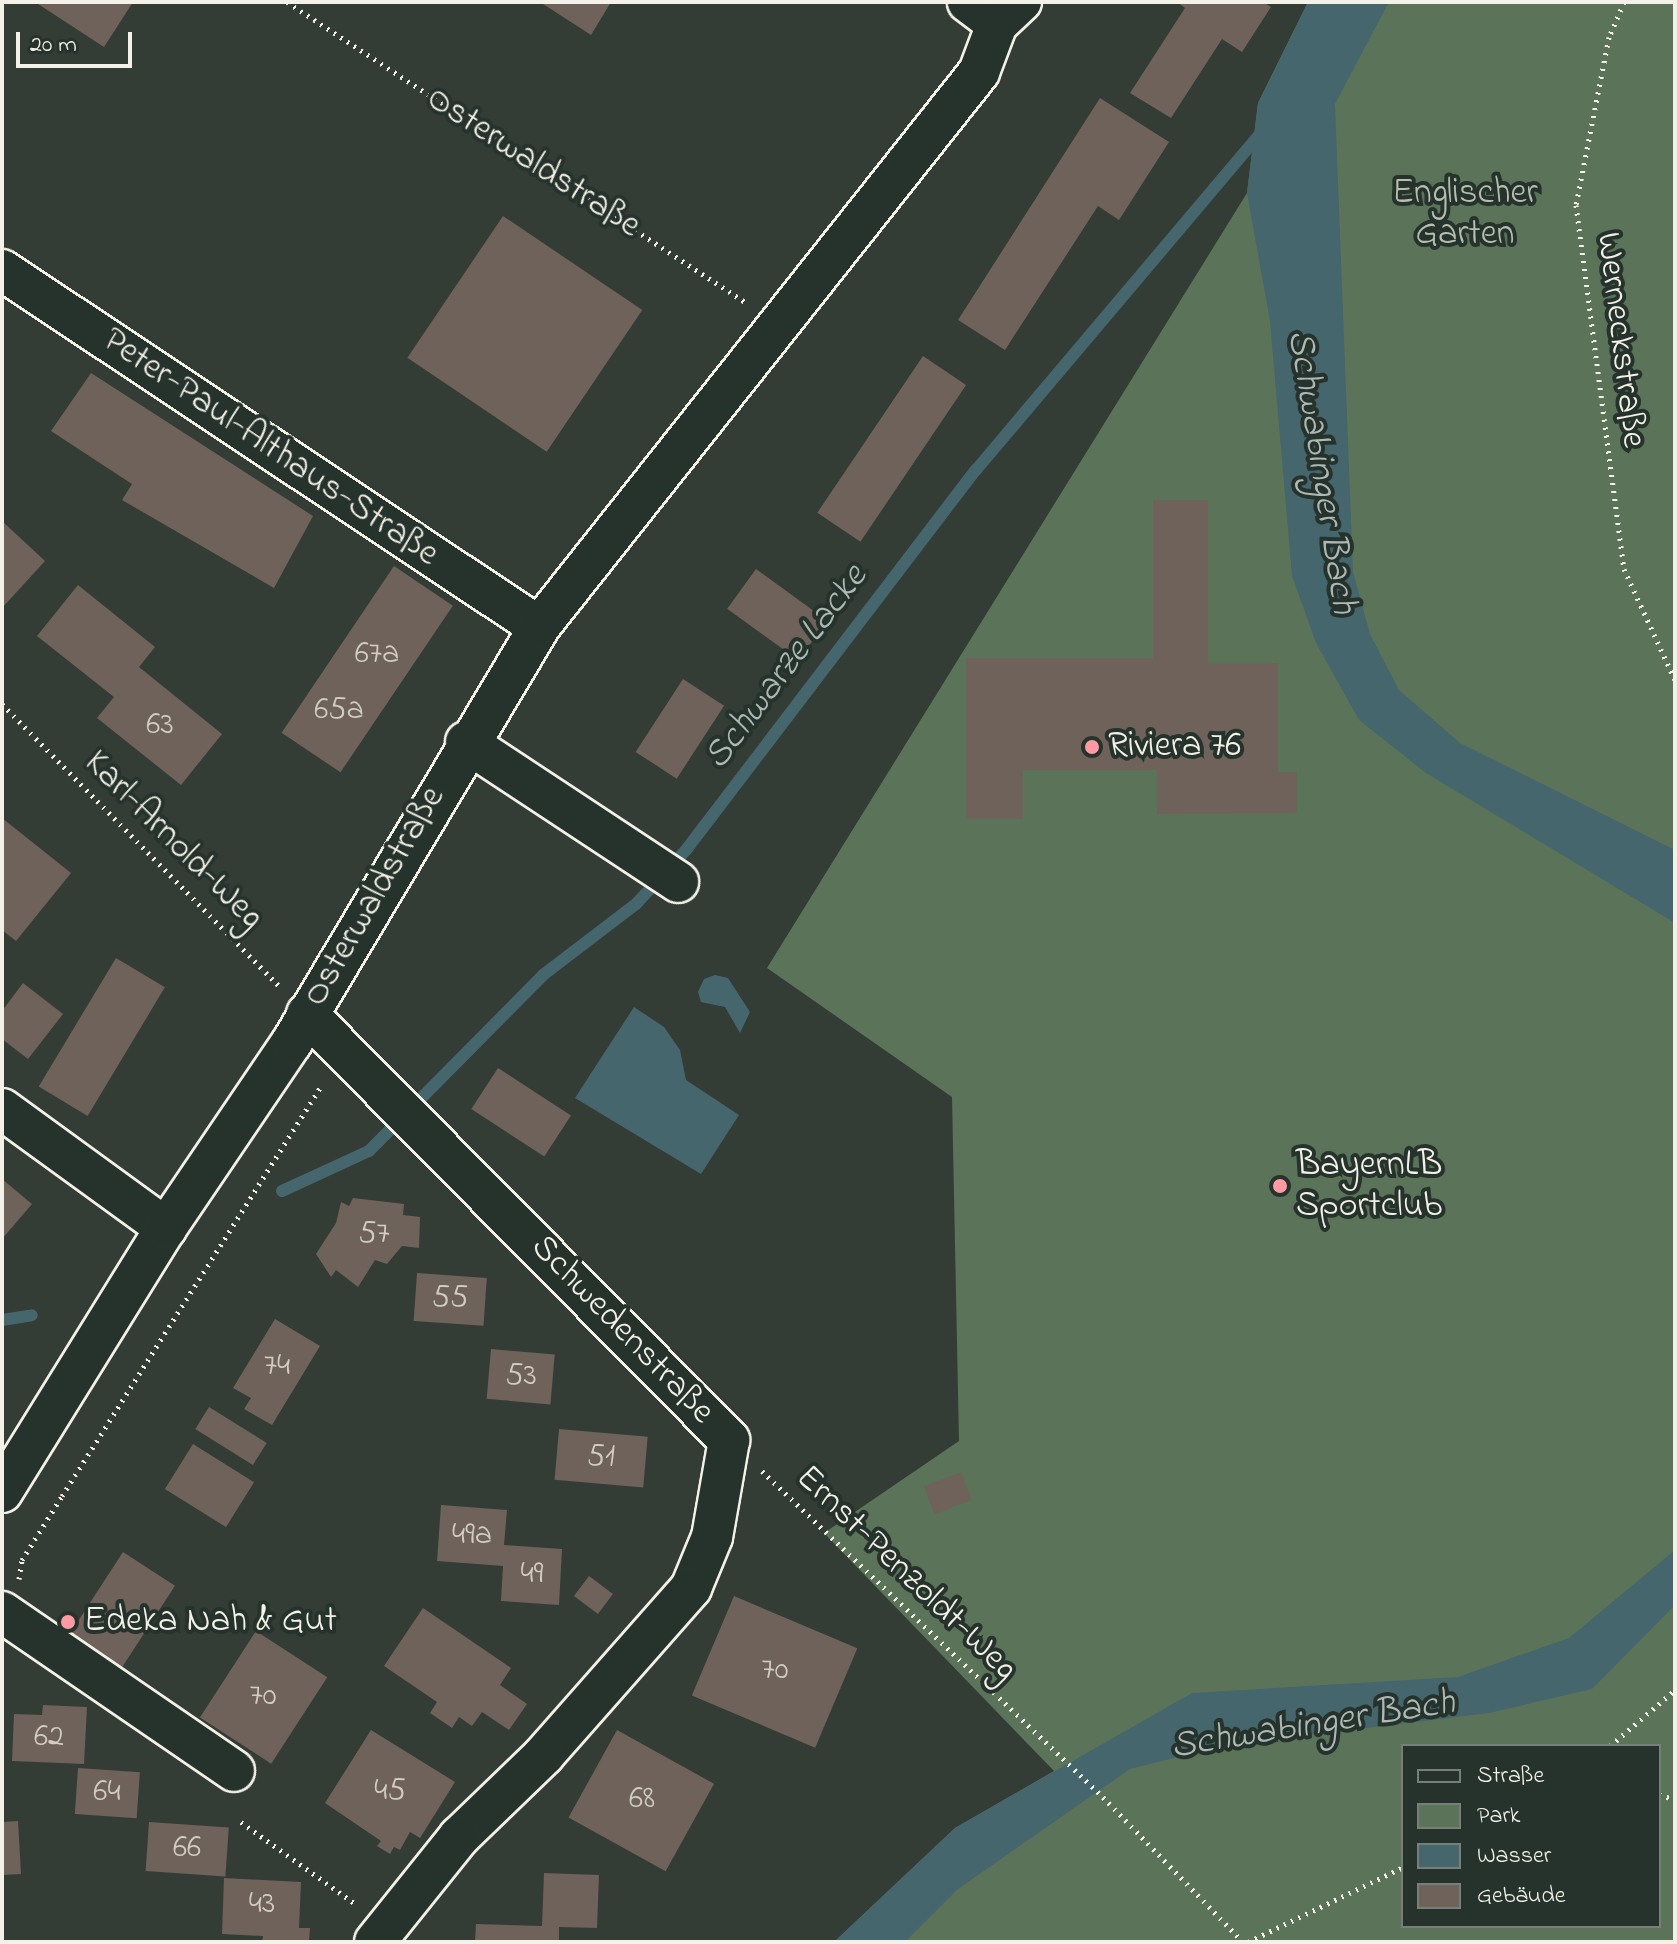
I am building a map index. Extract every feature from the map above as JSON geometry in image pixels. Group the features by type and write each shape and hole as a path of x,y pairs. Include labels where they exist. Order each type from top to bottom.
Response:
{"street":[{"name":"Osterwaldstraße","path":"7,1474 307,1014 466,742 539,627 979,72 995,9"},
{"name":"Peter-Paul-Althaus-Straße","path":"2,270 539,627"},
{"path":"466,742 678,882"},
{"name":"Schwedenstraße","path":"307,1014 393,1095 729,1440 712,1537 691,1588 544,1755 459,1837 381,1934"},
{"path":"2,1109 166,1228"},
{"path":"8,1616 234,1771"}],"path":[{"name":"Osterwaldstraße","path":"287,2 779,324"},
{"name":"Werneckstraße","path":"1624,2 1609,37 1576,205 1624,569 1675,680"},
{"name":"Karl-Arnold-Weg","path":"2,704 307,1014"},
{"path":"8,1616 22,1560 290,1130 345,1050"},
{"name":"Ernst-Penzoldt-Weg","path":"729,1440 1103,1797 1246,1942"},
{"path":"1612,1744 1675,1690"},
{"path":"241,1822 381,1934"},
{"path":"1246,1942 1401,1868"}],"green space":[{"name":"Englischer Garten","path":"1308,2 1675,2 1675,1942 834,1942 955,1828 1054,1771 824,1533 959,1441 952,1097 767,968 1247,193 1258,103"}],"water":[{"name":"Schwabinger Bach","path":"1308,2 1389,2 1335,104 1353,572 1370,634 1399,690 1460,743 1675,850 1675,923 1426,773 1359,720 1316,643 1292,576 1270,321 1247,193 1258,103"},
{"path":"715,975 728,978 750,1012 740,1033 725,1007 701,1002 698,992 704,979"},
{"path":"634,1007 664,1027 680,1050 686,1080 739,1115 701,1174 575,1098"},
{"name":"Schwabinger Bach","path":"1675,1550 1675,1605 1592,1689 1489,1713 1226,1745 1130,1769 958,1889 905,1942 834,1942 955,1828 1192,1693 1458,1677 1569,1638"}],"building":[{"path":"35,2 133,2 104,47"},
{"path":"540,2 611,2 591,35"},
{"path":"1177,2 1263,2 1271,7 1242,52 1222,39 1171,118 1130,93 1185,8"},
{"path":"1100,98 1169,142 1119,220 1098,206 1005,350 958,320"},
{"path":"503,216 642,310 547,452 407,358"},
{"path":"923,356 966,385 860,542 817,513"},
{"path":"91,373 313,516 274,588 122,500 132,484 51,431"},
{"path":"1153,500 1208,500 1208,663 1278,663 1278,772 1297,772 1297,813 1157,814 1157,770 1023,770 1023,819 966,819 966,658 1153,658"},
{"path":"2,521 45,561 2,608"},
{"path":"394,566 453,606 340,772 282,733"},
{"path":"756,569 827,621 798,660 727,609"},
{"path":"78,585 155,647 139,667 222,734 181,785 97,718 114,697 37,636"},
{"path":"683,679 724,706 677,779 636,752"},
{"path":"2,818 71,873 16,941 2,930"},
{"path":"116,958 165,987 88,1116 39,1087"},
{"path":"23,983 63,1014 28,1059 2,1039 2,1011"},
{"path":"498,1068 571,1115 544,1156 471,1109"},
{"path":"2,1179 32,1204 2,1239"},
{"path":"353,1198 404,1204 403,1215 420,1217 419,1248 402,1246 387,1264 375,1260 358,1287 336,1270 331,1277 316,1254 336,1223 341,1202 349,1206"},
{"path":"417,1273 487,1278 483,1326 414,1321"},
{"path":"275,1319 320,1346 272,1425 244,1409 251,1398 233,1388"},
{"path":"491,1349 555,1355 550,1404 487,1399"},
{"path":"209,1407 267,1443 253,1465 195,1429"},
{"path":"559,1429 648,1437 643,1488 555,1480"},
{"path":"193,1444 254,1482 226,1527 165,1489"},
{"path":"961,1472 972,1500 934,1514 924,1486"},
{"path":"441,1505 507,1510 504,1545 562,1549 559,1605 501,1601 503,1566 437,1561"},
{"path":"123,1552 175,1586 121,1669 69,1635"},
{"path":"589,1576 613,1594 598,1614 574,1596"},
{"path":"734,1596 857,1648 815,1748 692,1695"},
{"path":"423,1608 511,1668 500,1685 527,1704 509,1730 482,1712 472,1726 459,1717 452,1728 430,1713 437,1702 384,1666"},
{"path":"256,1631 327,1677 271,1764 200,1717"},
{"path":"43,1705 87,1707 84,1764 12,1761 14,1714 42,1715"},
{"path":"371,1730 455,1782 420,1838 410,1832 400,1850 394,1847 390,1854 377,1846 381,1841 325,1803"},
{"path":"617,1730 714,1784 666,1871 569,1817"},
{"path":"78,1768 140,1772 137,1818 75,1814"},
{"path":"18,1821 21,1874 2,1875 2,1822"},
{"path":"149,1822 229,1828 225,1876 146,1871"},
{"path":"544,1873 599,1875 597,1928 559,1927 559,1942 475,1942 476,1924 542,1926"},
{"path":"224,1878 301,1882 299,1928 310,1928 309,1942 262,1942 263,1936 222,1934"}],"waterway":[{"name":"Schwarze Lacke","path":"282,1191 369,1151 543,975 636,904 686,850 976,470 1263,130"},
{"name":"Schwarze Lacke","path":"2,1320 32,1315"}],"place":[{"name":"Riviera 76","path":"1092,747"},
{"name":"BayernLB Sportclub","path":"1280,1186"},
{"name":"Edeka Nah & Gut","path":"68,1622"}]}
